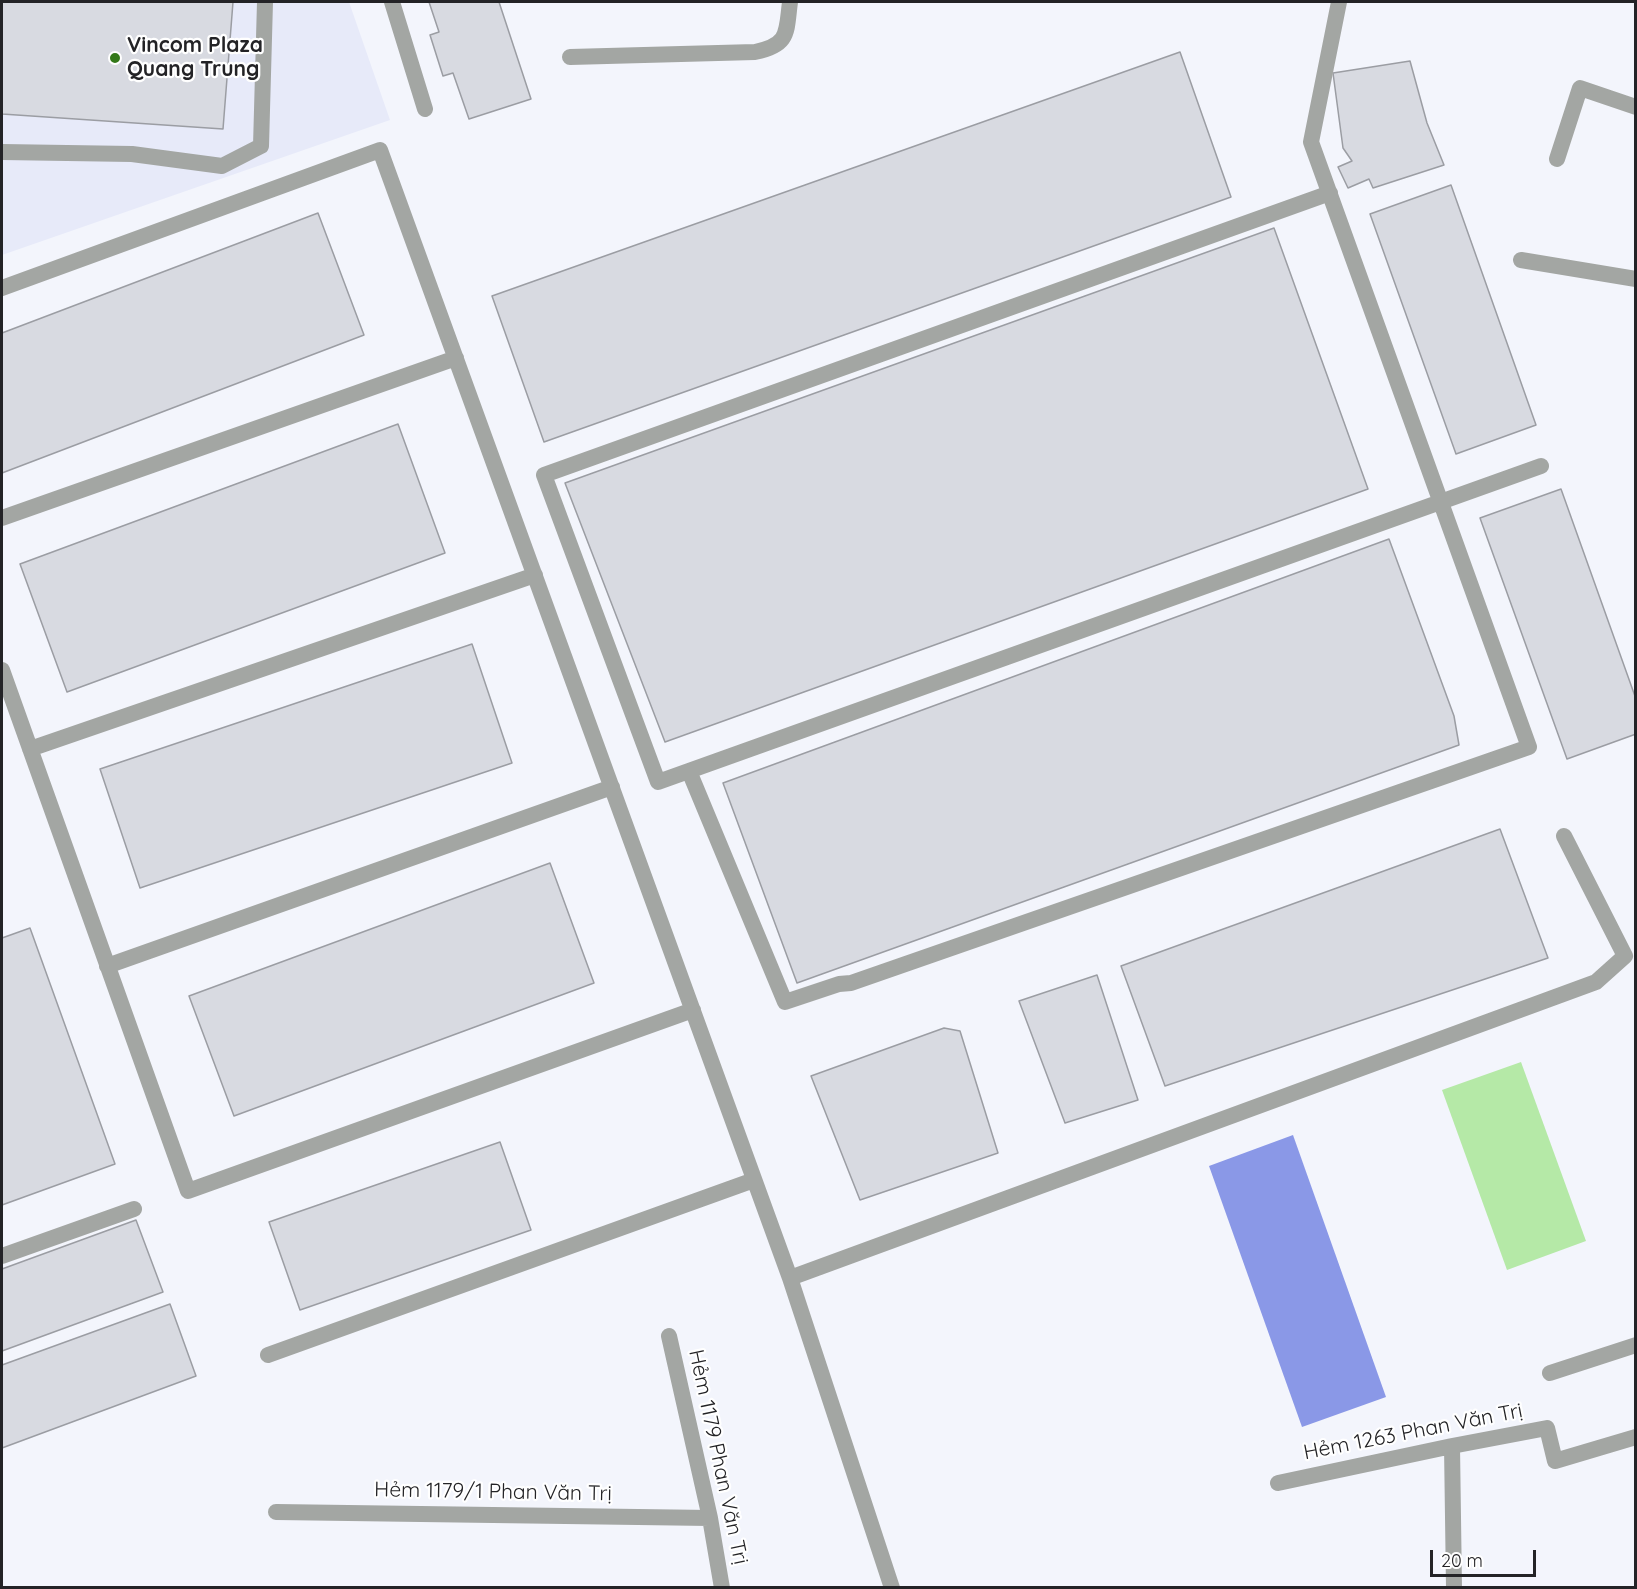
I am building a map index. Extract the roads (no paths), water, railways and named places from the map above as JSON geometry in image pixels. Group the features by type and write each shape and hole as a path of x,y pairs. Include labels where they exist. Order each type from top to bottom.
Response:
{"street":[{"path":"2,152 132,154 222,166 261,146 265,2"},
{"path":"392,2 425,109"},
{"path":"570,57 755,52 773,48 786,36 790,2"},
{"path":"689,771 785,1002 839,984 851,983 1529,747 1311,142 1339,2"},
{"path":"1557,159 1580,88 1635,107"},
{"path":"2,288 380,150 790,1278 892,1587"},
{"path":"1330,193 544,474 657,782 1541,466"},
{"path":"1521,260 1635,279"},
{"path":"2,518 456,358"},
{"path":"30,749 535,575"},
{"path":"2,670 188,1191 693,1010"},
{"path":"107,966 612,787"},
{"path":"790,1278 1596,982 1630,957 1564,836"},
{"path":"268,1355 754,1180"},
{"path":"2,1256 134,1209"},
{"name":"Hẻm 1179 Phan Văn Trị","path":"669,1336 710,1518 722,1587"},
{"path":"1550,1373 1635,1345"},
{"name":"Hẻm 1263 Phan Văn Trị","path":"1278,1483 1547,1428 1555,1461 1635,1437"},
{"path":"1452,1446 1454,1587"},
{"name":"Hẻm 1179/1 Phan Văn Trị","path":"276,1512 710,1518"}],"water":[{"path":"1293,1135 1386,1397 1302,1427 1209,1166"}],"place":[{"name":"Vincom Plaza Quang Trung","path":"115,58"}]}
